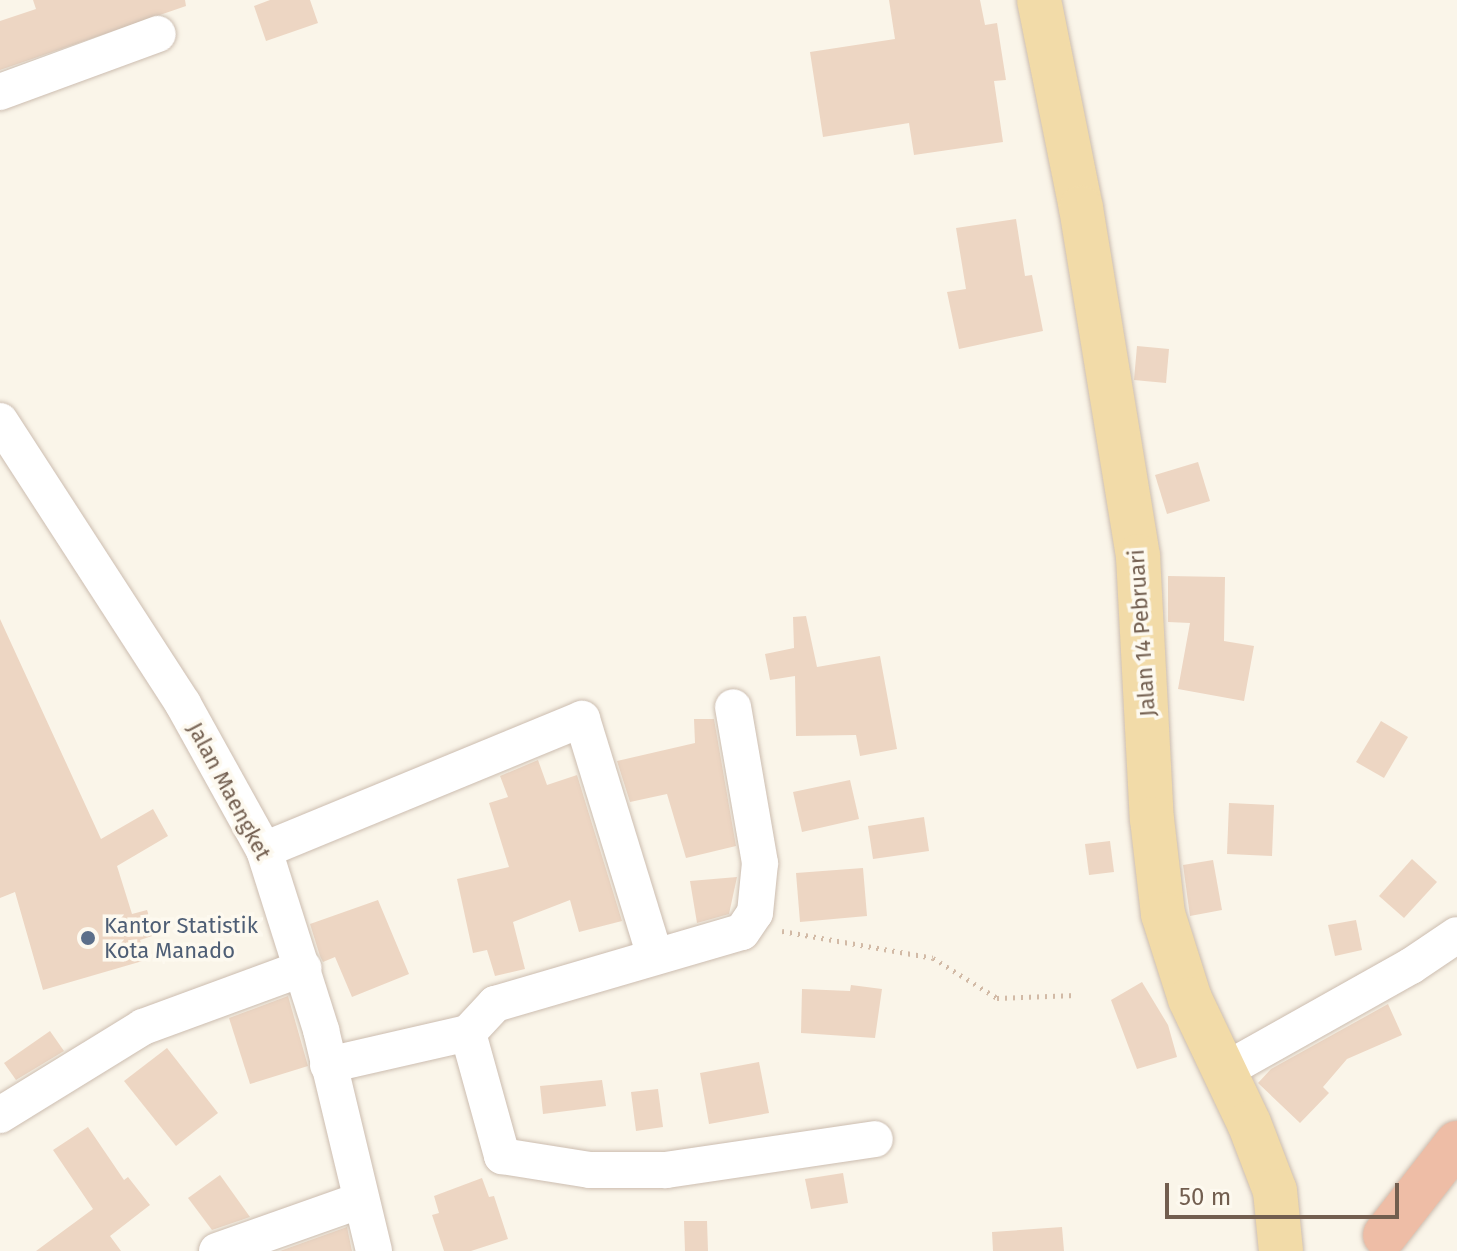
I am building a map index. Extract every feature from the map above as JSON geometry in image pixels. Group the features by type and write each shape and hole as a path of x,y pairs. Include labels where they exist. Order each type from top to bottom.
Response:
{"highway":[{"path":"1385,1235 1457,1143"}],"main road":[{"name":"Jalan 14 Pebruari","path":"1039,0 1081,208 1138,556 1159,887 1173,951 1222,1072 1249,1123 1275,1191 1281,1251"}],"street":[{"path":"0,92 158,34"},
{"name":"Jalan Maengket","path":"0,421 183,704 264,850 303,968 374,1251"},
{"path":"328,1065 468,1033 495,1004 737,935 750,925 758,897 758,835 733,707"},
{"path":"264,850 582,719 655,956"},
{"path":"1222,1072 1411,966 1457,935"},
{"path":"0,1115 143,1027 303,968"},
{"path":"468,1033 502,1156 590,1170 654,1170 875,1139"},
{"path":"217,1251 361,1200"}],"path":[{"path":"750,925 933,958 997,998 1076,995"}],"building":[{"path":"33,0 185,0 186,6 0,70 0,21 36,9"},
{"path":"270,0 310,0 318,23 266,41 254,6"},
{"path":"889,0 980,0 985,25 997,23 1006,80 994,81 1003,142 914,155 909,123 823,137 810,52 895,39"},
{"path":"1016,219 1025,276 1032,275 1043,331 959,349 947,292 966,289 956,228"},
{"path":"1137,346 1169,349 1166,383 1134,380"},
{"path":"1198,462 1210,501 1167,514 1155,475"},
{"path":"1168,576 1225,577 1224,641 1254,646 1244,701 1178,689 1190,623 1168,622"},
{"path":"806,616 817,667 880,656 897,749 860,756 856,735 796,736 795,676 770,680 765,654 794,648 793,617"},
{"path":"0,619 101,839 153,809 168,836 117,866 132,914 147,910 155,935 140,940 146,960 43,990 15,892 0,898"},
{"path":"694,719 714,719 736,846 686,858 667,794 630,802 617,761 695,743"},
{"path":"1381,721 1408,737 1384,778 1356,762"},
{"path":"538,760 547,785 577,775 622,921 579,932 570,900 513,922 525,969 495,976 487,950 473,953 457,879 509,867 489,803 508,797 500,776"},
{"path":"850,780 859,819 802,832 793,792"},
{"path":"1229,803 1274,805 1272,856 1227,854"},
{"path":"924,817 929,851 873,859 868,826"},
{"path":"1110,841 1114,872 1089,875 1085,844"},
{"path":"1412,859 1437,882 1404,918 1379,896"},
{"path":"1213,860 1222,910 1190,916 1183,865"},
{"path":"863,868 867,916 800,922 796,873"},
{"path":"737,877 729,914 697,923 690,881"},
{"path":"378,900 409,974 352,997 335,957 323,962 310,924"},
{"path":"1356,920 1362,950 1335,956 1328,925"},
{"path":"1142,982 1168,1025 1177,1057 1137,1069 1111,1000"},
{"path":"851,985 882,989 875,1038 801,1033 802,989 850,991"},
{"path":"288,996 308,1066 250,1084 229,1018"},
{"path":"1388,1004 1402,1035 1347,1059 1323,1087 1329,1093 1300,1123 1258,1083 1271,1069"},
{"path":"50,1031 64,1051 16,1080 4,1063"},
{"path":"167,1048 218,1113 176,1146 124,1081"},
{"path":"759,1062 769,1113 709,1124 700,1073"},
{"path":"602,1080 606,1106 543,1114 540,1086"},
{"path":"658,1089 663,1127 636,1131 631,1092"},
{"path":"88,1127 124,1180 128,1177 150,1205 110,1236 121,1251 36,1251 93,1209 53,1150"},
{"path":"843,1173 848,1203 811,1209 805,1179"},
{"path":"220,1175 250,1217 212,1230 188,1198"},
{"path":"482,1178 489,1197 494,1196 508,1239 471,1251 444,1251 432,1215 439,1213 434,1196"},
{"path":"684,1221 707,1221 708,1251 685,1251"},
{"path":"347,1227 352,1251 280,1251"},
{"path":"1062,1227 1064,1251 993,1251 992,1232"}],"place":[{"name":"Kantor Statistik Kota Manado","path":"88,938"}]}
